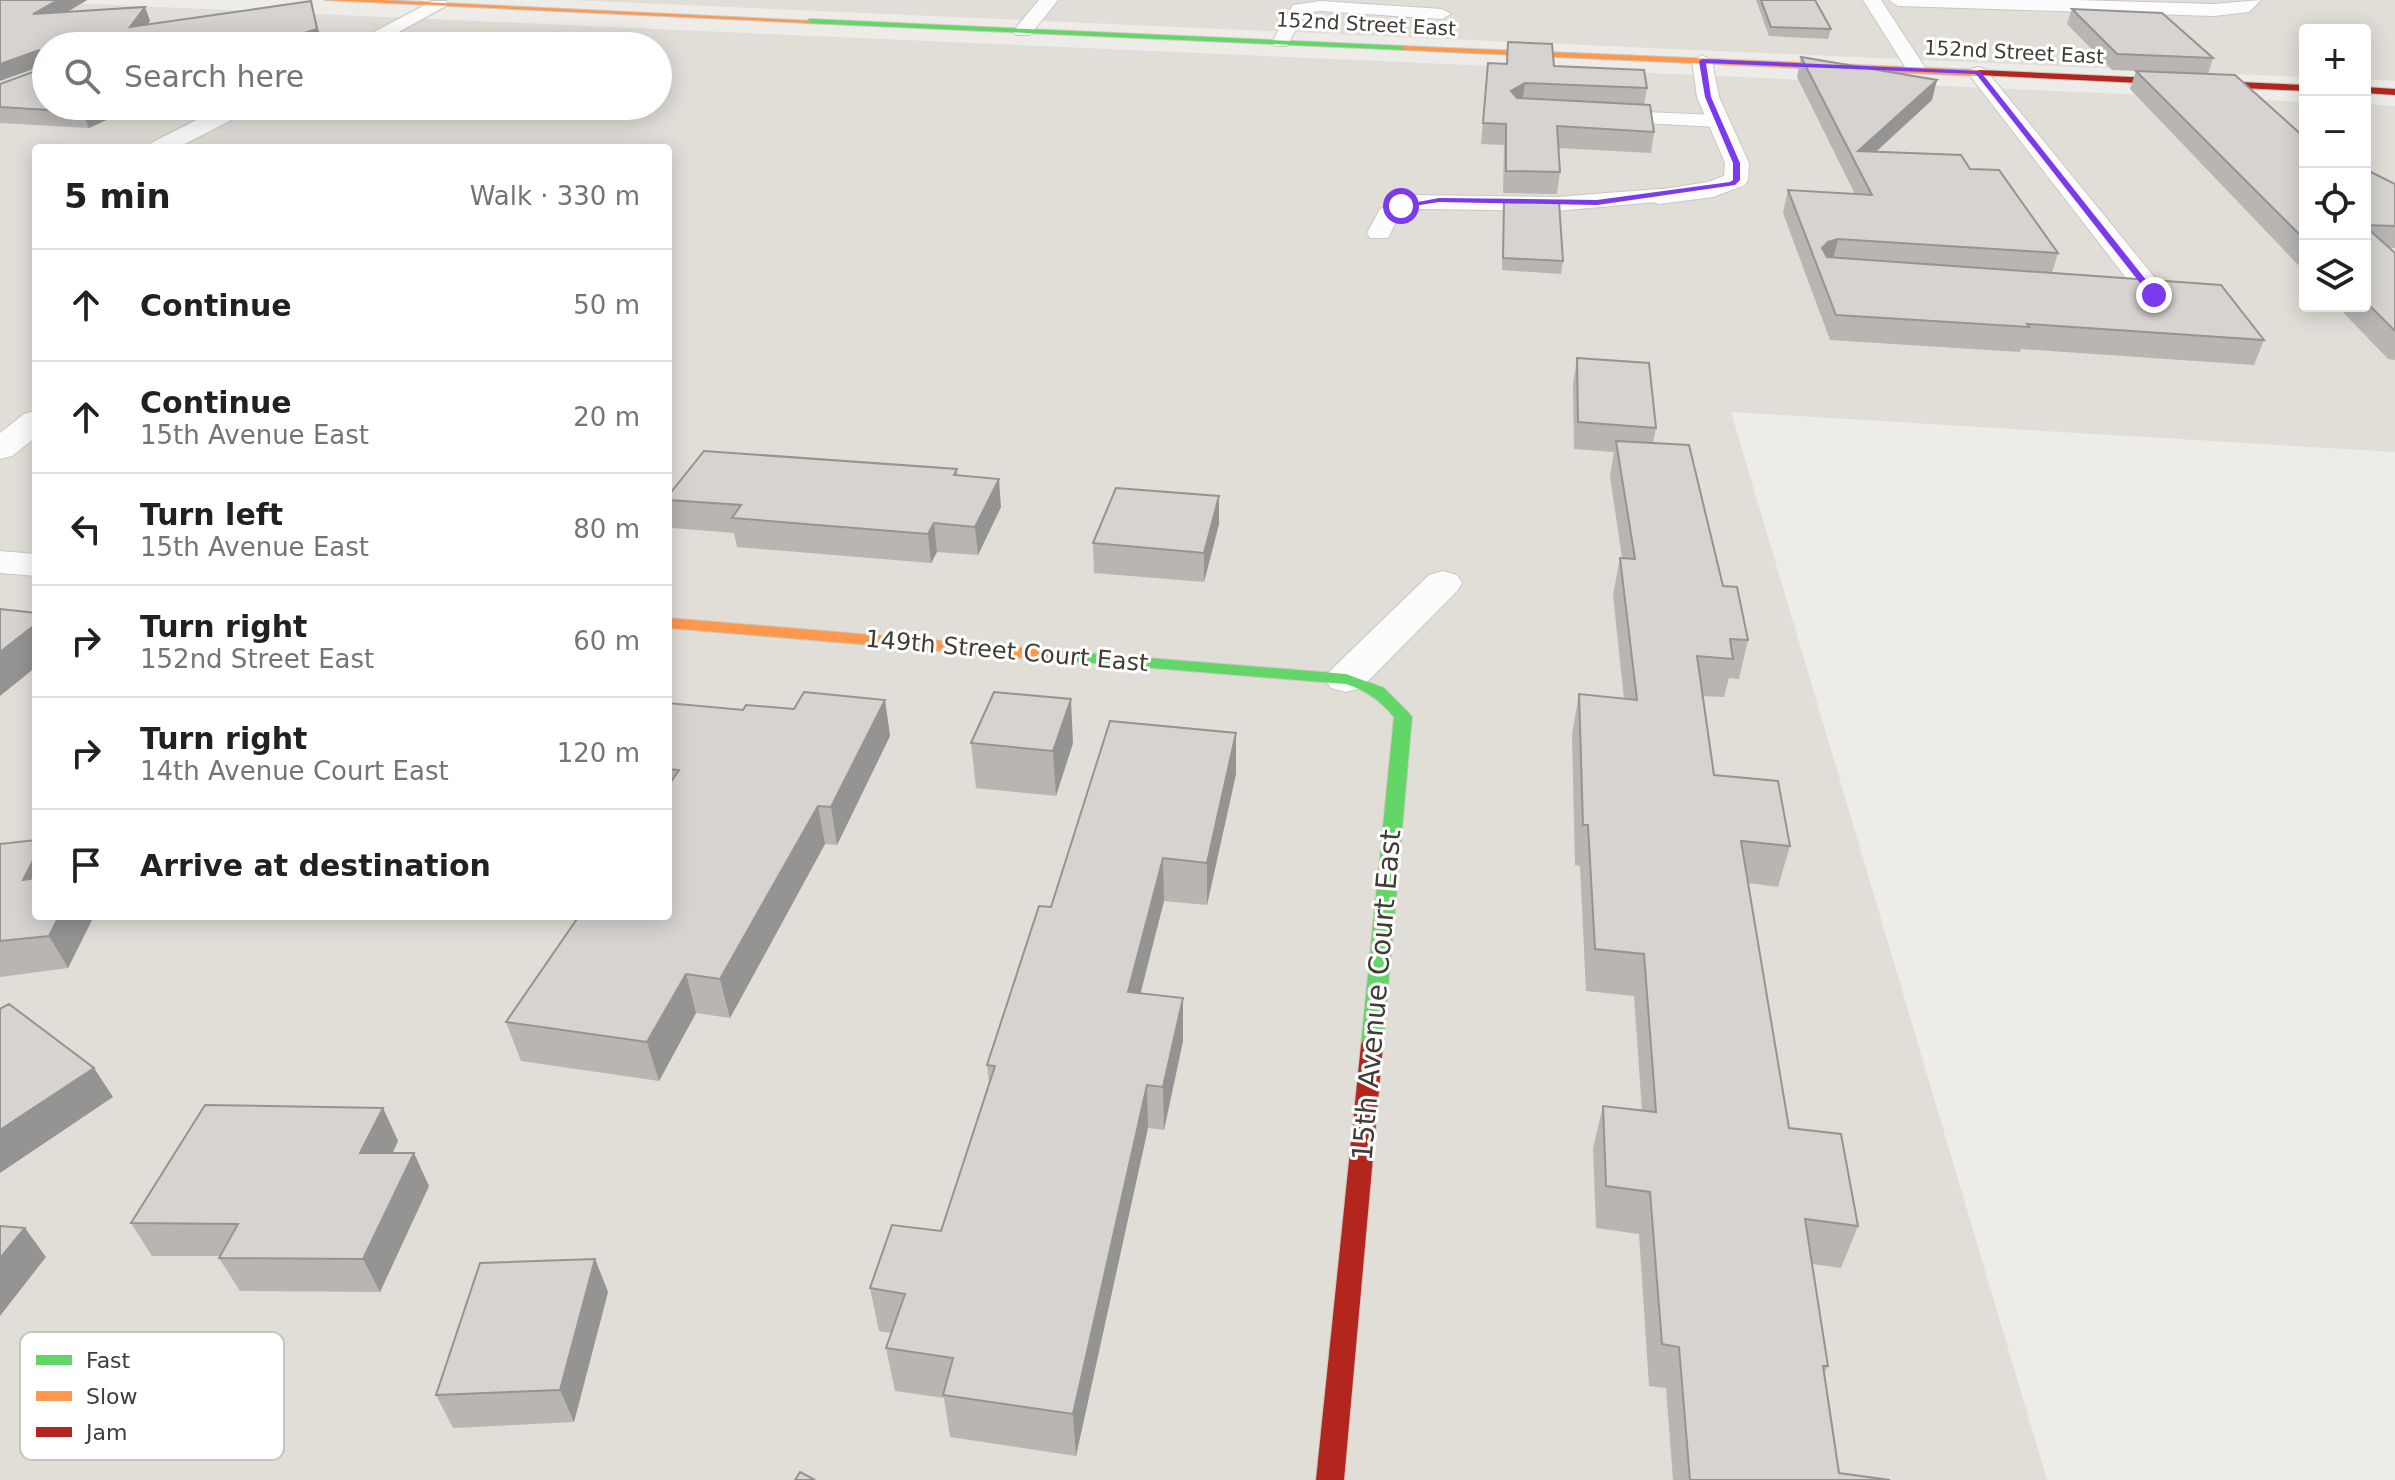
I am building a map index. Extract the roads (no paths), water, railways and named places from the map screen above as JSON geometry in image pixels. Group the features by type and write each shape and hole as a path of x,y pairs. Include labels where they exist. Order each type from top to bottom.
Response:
{"main road":[{"name":"152nd Street East","path":"329,0 2299,88"},
{"path":"2371,90 2395,92"},
{"name":"149th Street Court East","path":"672,623 1346,679"},
{"name":"15th Avenue Court East","path":"1330,1480 1403,717 1388,697 1367,683 1346,679"}],"street":[{"path":"1023,31 1049,0"},
{"path":"1872,0 1916,69"},
{"path":"1898,0 2214,10 2242,8 2252,0"},
{"path":"386,32 439,5"},
{"path":"1659,196 1713,189 1736,180 1737,163 1708,97 1702,61"},
{"path":"1978,73 2154,295"},
{"path":"167,144 214,120"},
{"path":"0,449 32,424"},
{"path":"0,562 32,565"},
{"path":"1346,679 1443,583"}],"lane":[{"path":"1281,42 1299,9 1320,6 1443,7 1434,49"},
{"path":"1582,115 1717,121"},
{"path":"1379,233 1388,214 1415,202 1556,204 1659,196"},
{"path":"2123,293 2154,295"}]}
